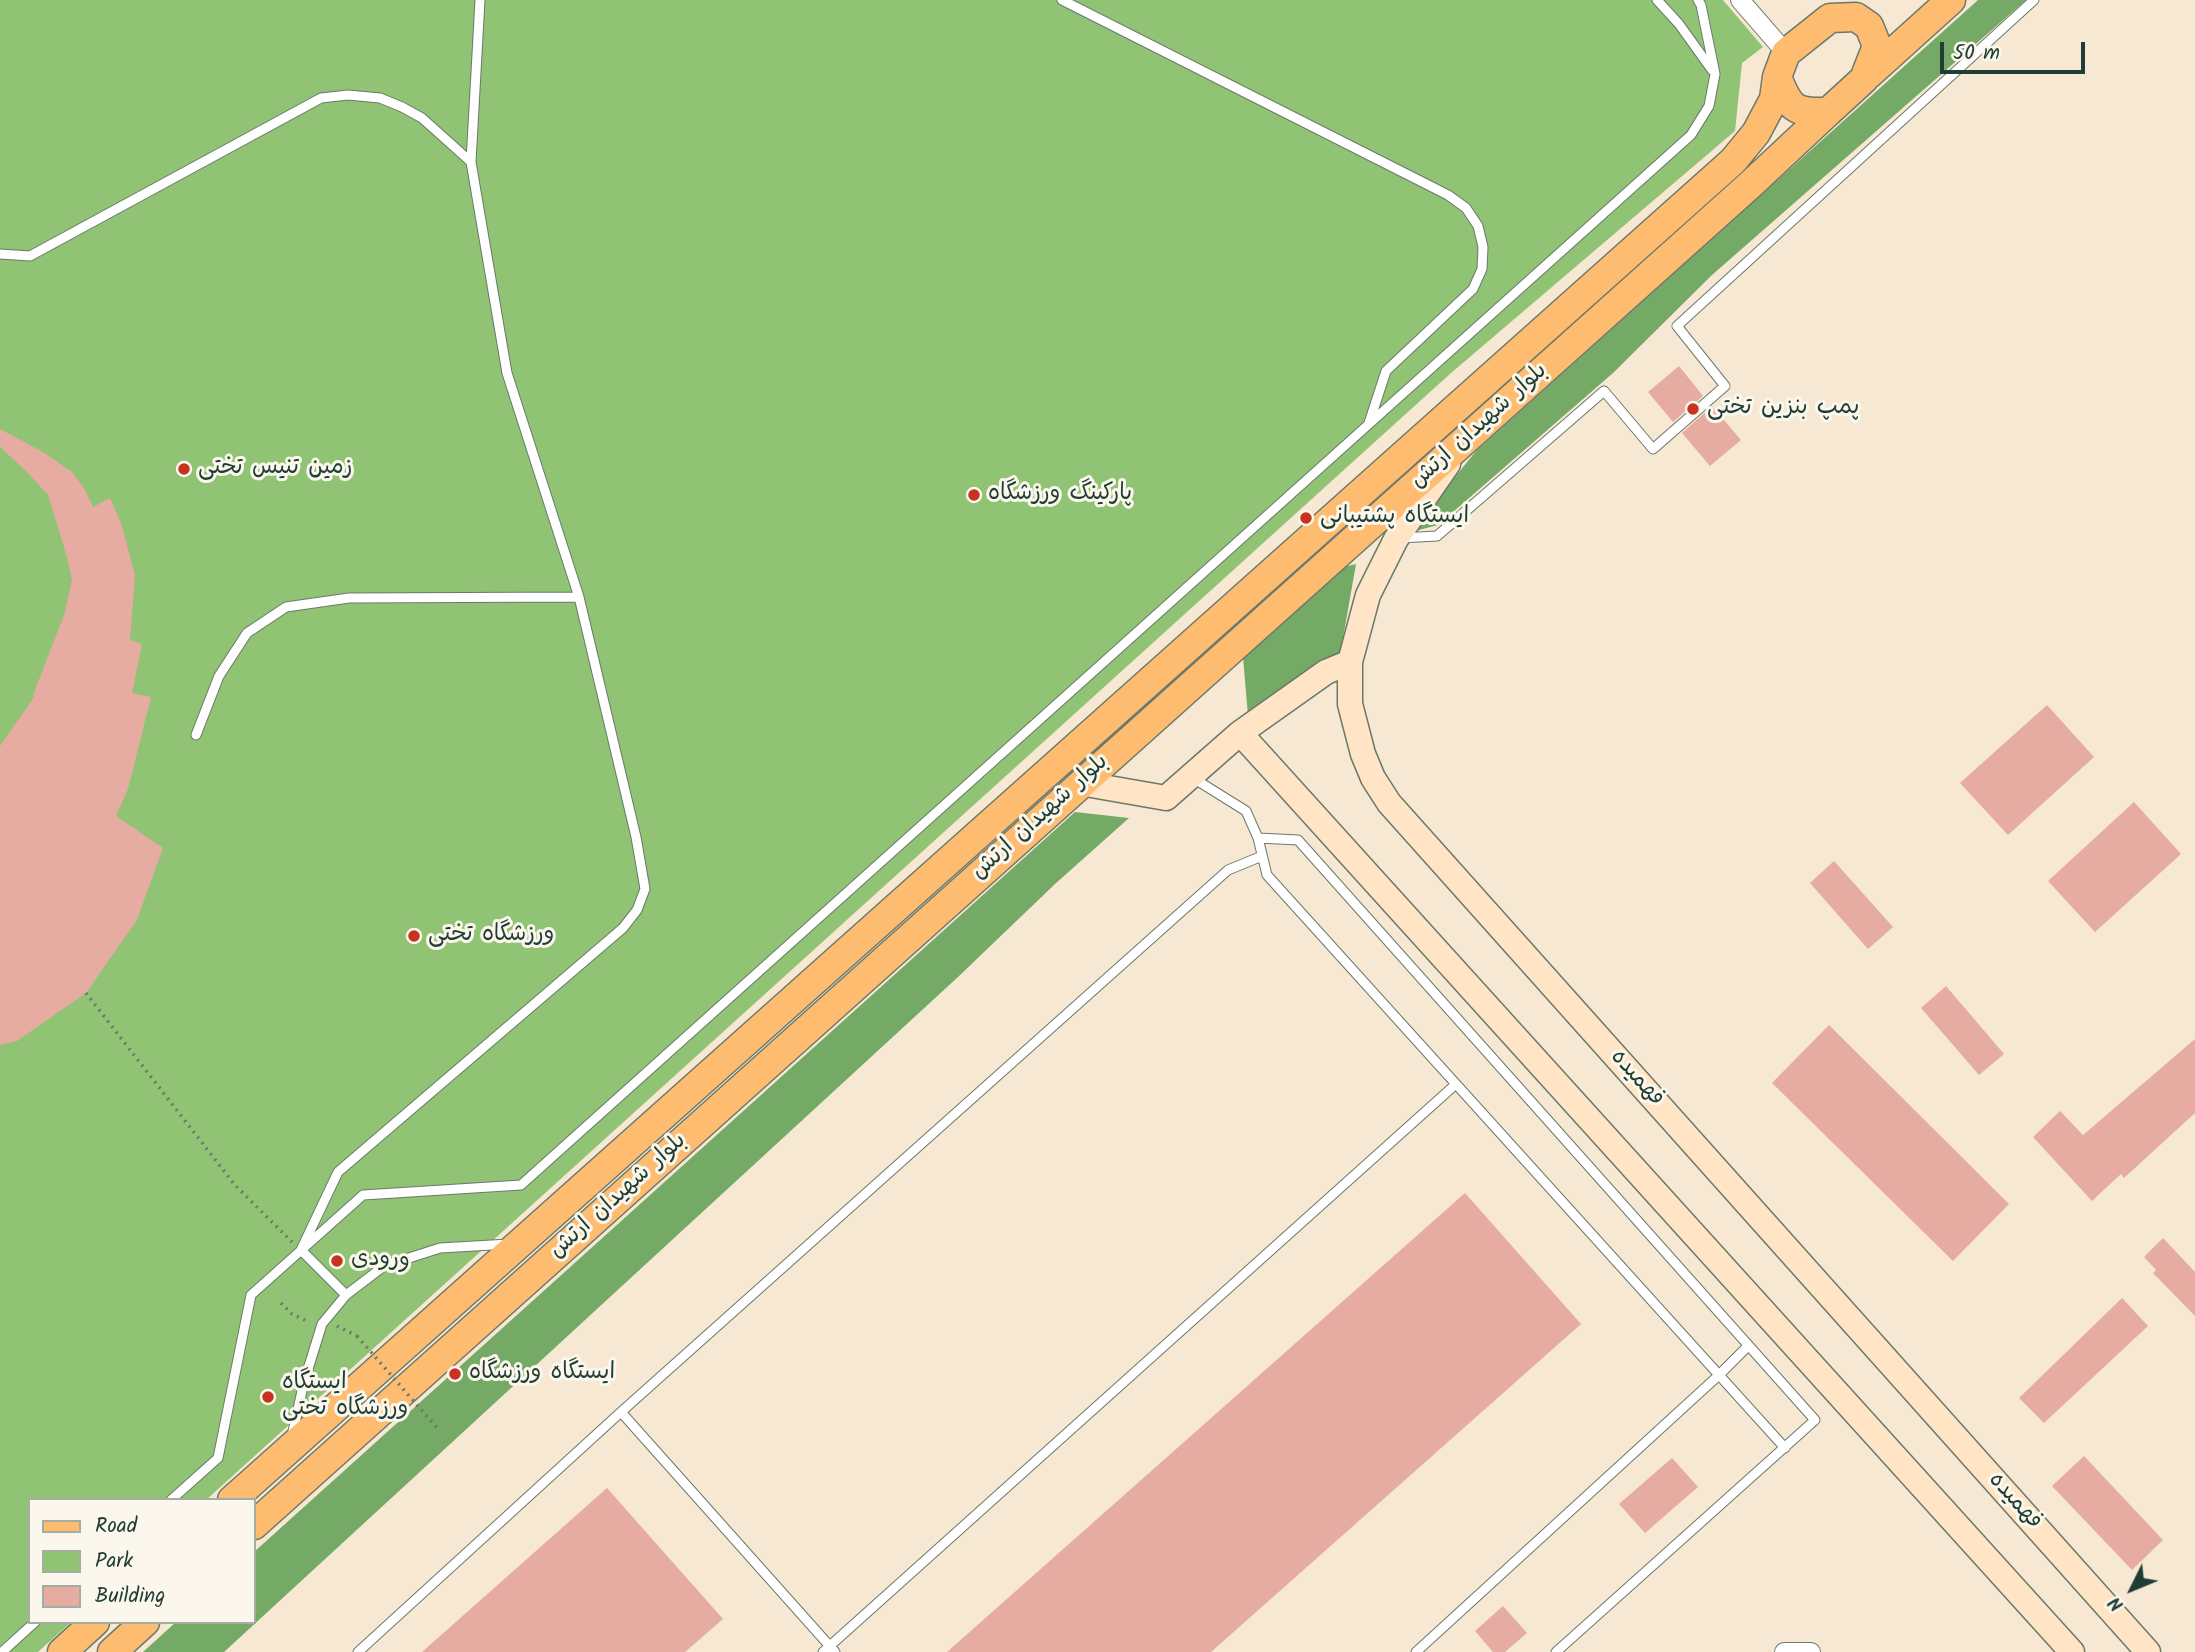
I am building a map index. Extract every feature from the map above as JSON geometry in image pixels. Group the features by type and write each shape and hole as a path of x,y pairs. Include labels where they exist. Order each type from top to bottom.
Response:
{"main road":[{"path":"1864,79 1877,46 1869,26 1840,9 1781,65 1786,99 1797,110 1810,113 1828,112 1951,0"},
{"name":"بلوار شهیدان ارتش","path":"234,1498 1733,161 1756,133 1774,99 1781,65"},
{"name":"بلوار شهیدان ارتش","path":"256,1523 1828,112"},
{"name":"فهمیده","path":"1463,442 1396,539 1368,595 1350,662 1350,704 1363,754 1373,778 1389,803 2148,1652"},
{"path":"1080,783 1166,798 1240,733 1326,672 1350,662"},
{"path":"1240,733 2072,1652"},
{"path":"62,1652 93,1624"},
{"path":"112,1652 143,1624"}],"street":[{"path":"1740,0 1781,65"},
{"path":"1784,1652 1811,1652"}],"lane":[{"path":"301,1251 338,1172 623,928 637,909 645,889 636,837 579,597 507,373 471,162 480,0"},
{"path":"1062,0 1448,195 1466,208 1478,226 1483,247 1482,269 1473,289 1386,371 1368,425"},
{"path":"1657,0 1679,24 1715,74"},
{"path":"174,1498 218,1458 251,1295 363,1195 521,1185 1691,135 1709,106 1715,74 1702,5 1698,0"},
{"path":"1396,539 1437,536 1604,391 1653,449 1725,386 1678,326 2034,0"},
{"path":"0,254 30,256 321,98 348,94 380,98 402,107 422,118 471,162"},
{"path":"196,735 219,677 247,633 286,607 349,598 579,597"},
{"path":"1192,777 1246,811 1258,838 1267,875 1785,1448"},
{"path":"1258,838 1298,840 1815,1420 1556,1652"},
{"path":"358,1652 621,1412 1228,870 1262,856"},
{"path":"621,1412 829,1650 1456,1084"},
{"path":"289,1448 304,1382 323,1324 346,1296 384,1266 440,1248 517,1244"},
{"path":"301,1251 346,1296"},
{"path":"1416,1652 1719,1376 1748,1346"},
{"path":"2,1652 33,1624"}],"path":[{"path":"86,993 234,1184 301,1251"},
{"path":"357,1336 439,1429"}],"green space":[{"name":"ورزشگاه تختی","path":"0,0 1723,0 1763,47 1742,63 1735,131 1451,373 208,1498 28,1498 28,1624 69,1624 38,1652 0,1652"},
{"path":"1978,0 2026,0 1712,275 1613,373 1438,525 1411,532 1476,451"},
{"path":"1356,564 1340,655 1248,716 1243,657 1336,569"},
{"path":"1075,812 1129,818 256,1623 256,1550"},
{"path":"174,1624 254,1624 224,1652 143,1652"}],"building":[{"path":"1679,366 1703,396 1673,422 1648,392"},
{"path":"1712,406 1741,440 1710,466 1682,433"},
{"path":"0,429 43,452 72,472 93,507 110,498 121,523 135,575 130,640 142,644 132,693 151,697 128,789 116,816 163,848 137,920 86,993 17,1041 0,1045 0,746 34,697 64,615 72,580 48,495 0,447"},
{"path":"2047,705 2094,757 2008,835 1960,783"},
{"path":"2134,802 2181,854 2095,932 2048,881"},
{"path":"1834,861 1893,927 1868,949 1810,883"},
{"path":"1946,986 2004,1054 1979,1075 1921,1008"},
{"path":"1829,1025 2009,1204 1953,1261 1772,1083"},
{"path":"2195,1039 2195,1113 2124,1178 2121,1174 2092,1201 2033,1137 2060,1111 2083,1135"},
{"path":"1465,1193 1581,1324 1211,1652 947,1652"},
{"path":"2163,1238 2195,1272 2195,1316 2153,1273 2156,1270 2144,1257"},
{"path":"2122,1298 2148,1326 2044,1423 2019,1398"},
{"path":"2084,1456 2163,1540 2132,1570 2052,1486"},
{"path":"1672,1458 1698,1487 1645,1533 1619,1504"},
{"path":"607,1488 723,1619 685,1652 422,1652"},
{"path":"1503,1606 1527,1633 1505,1652 1493,1652 1475,1631"}],"place":[{"name":"پمپ بنزین تختی","path":"1693,409"},
{"name":"زمین تنیس تختی","path":"184,469"},
{"name":"پارکینگ ورزشگاه","path":"974,495"},
{"name":"ایستگاه پشتیبانی","path":"1306,518"},
{"name":"ورزشگاه تختی","path":"414,936"},
{"name":"ورودی","path":"337,1261"},
{"name":"ایستگاه ورزشگاه","path":"455,1374"},
{"name":"ایستگاه ورزشگاه تختی","path":"268,1397"}]}
